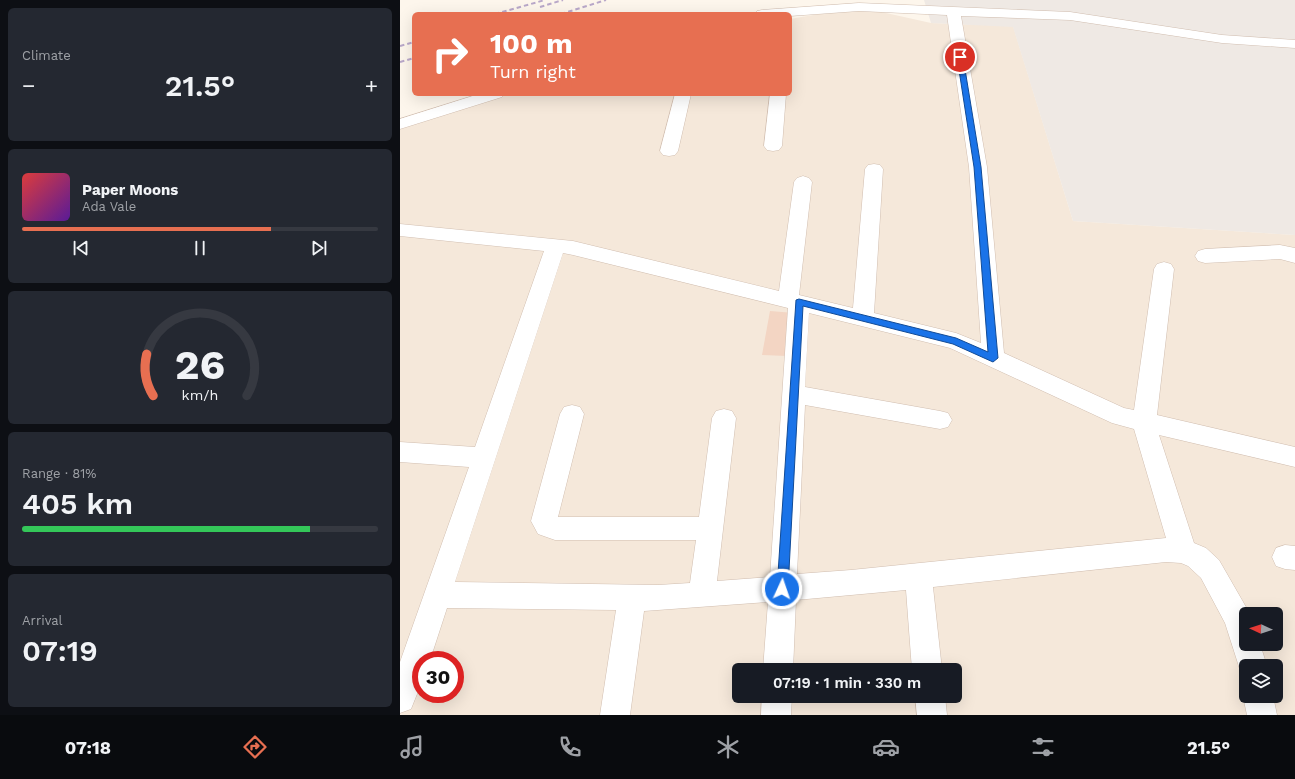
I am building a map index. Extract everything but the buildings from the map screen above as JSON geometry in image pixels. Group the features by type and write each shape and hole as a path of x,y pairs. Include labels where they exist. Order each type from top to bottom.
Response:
{"street":[{"path":"792,13 859,7 1070,16 1222,39 1295,44"},
{"path":"953,10 978,167 993,358"},
{"path":"400,124 490,96"},
{"path":"669,151 683,96"},
{"path":"773,146 778,96"},
{"path":"863,318 874,169"},
{"path":"778,663 794,394 794,301 803,182"},
{"path":"403,236 573,248 956,341 1120,416 1144,423 1295,457"},
{"path":"403,682 437,595 556,246"},
{"path":"1205,256 1280,252 1295,256"},
{"path":"1164,269 1144,423 1182,551"},
{"path":"794,394 940,420"},
{"path":"572,414 544,522 546,526 555,528 710,529"},
{"path":"702,594 724,418"},
{"path":"400,452 483,458"},
{"path":"437,595 658,598 782,589 1166,550 1182,551 1197,557 1210,569 1238,619 1250,659"},
{"path":"918,576 926,663"},
{"path":"615,715 632,598"},
{"path":"776,715 777,703"},
{"path":"931,703 932,715"},
{"path":"1259,703 1262,715"}],"shaded area":[{"path":"924,0 1295,0 1295,235 1073,221 1013,27 931,23"},
{"path":"859,7 931,23 1013,26 1073,221 1295,235 1295,715 400,715 400,123 485,96 792,96 792,19"}],"railway":[{"path":"502,12 545,0"},
{"path":"540,7 563,0"},
{"path":"567,12 606,0"},
{"path":"400,46 412,43"},
{"path":"400,62 412,59"}],"route":[{"path":"782,589 799,302 956,341 993,358 986,252 978,167 960,57"}]}
